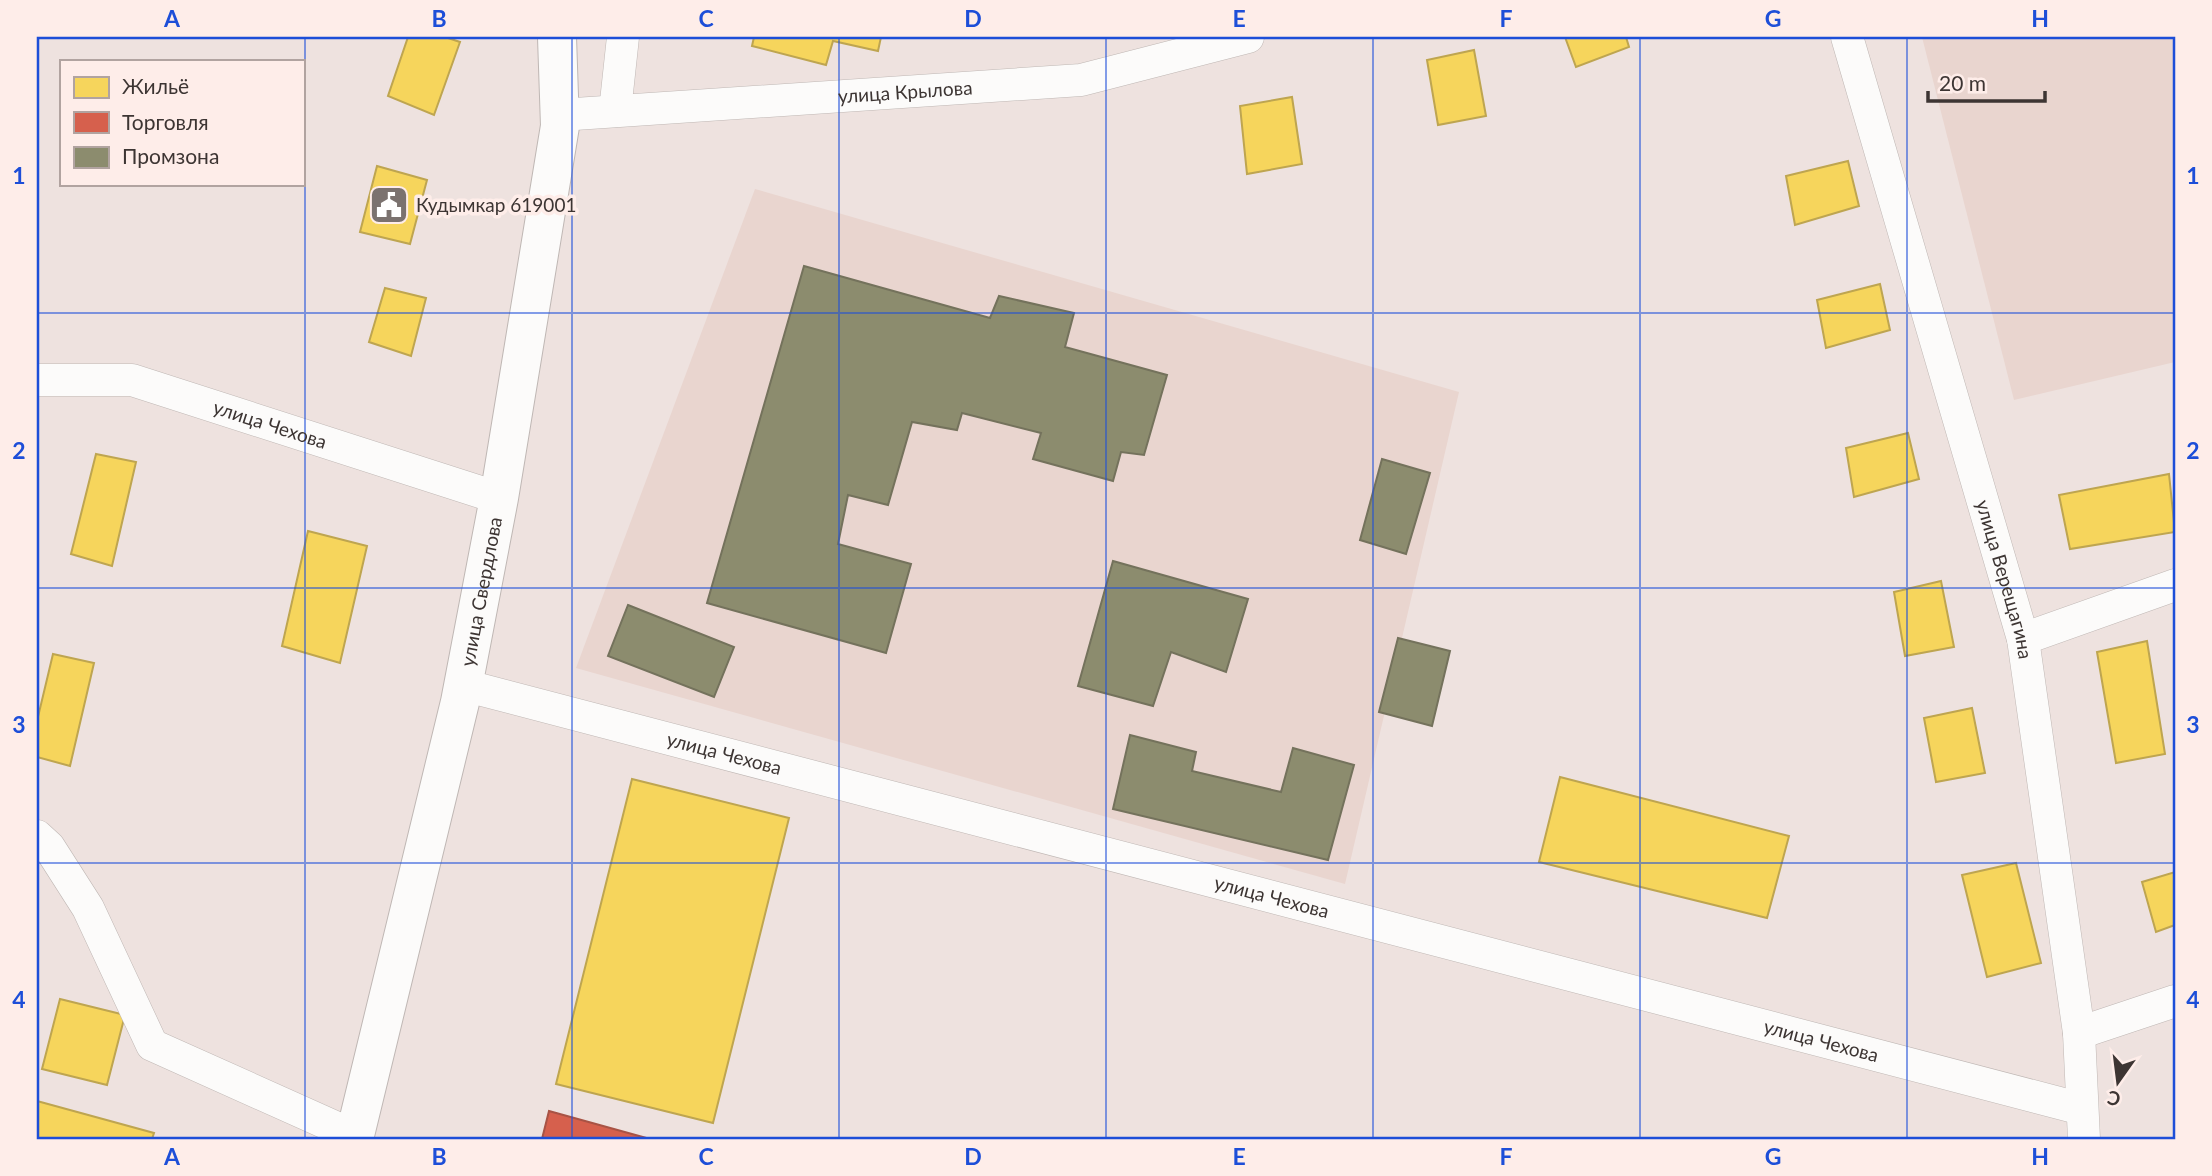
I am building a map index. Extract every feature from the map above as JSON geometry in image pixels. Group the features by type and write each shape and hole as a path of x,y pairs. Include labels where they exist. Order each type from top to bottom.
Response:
{"main road":[{"name":"улица Свердлова","path":"355,1138 463,685 499,498 561,127 553,38"}],"street":[{"path":"615,111 623,37"},
{"name":"улица Крылова","path":"560,115 1081,80 1248,37"},
{"name":"улица Верещагина","path":"1847,37 2023,639 2079,1033 2083,1124"},
{"name":"улица Чехова","path":"37,380 132,380 499,498"},
{"path":"2023,639 2175,585"},
{"name":"улица Чехова","path":"463,685 2083,1124"},
{"path":"37,836 49,847 88,908 152,1045 355,1138"},
{"path":"2079,1033 2175,1001"}],"shaded area":[{"path":"1922,37 2175,37 2175,362 2014,400"},
{"path":"755,189 1459,392 1345,884 576,668"}],"building: Жильё":[{"path":"408,37 445,37 460,42 434,115 388,96"},
{"path":"754,37 881,37 878,51 833,41 826,65 752,46"},
{"path":"1565,37 1626,37 1629,47 1576,67"},
{"path":"1474,50 1486,116 1438,125 1427,60"},
{"path":"1292,97 1302,164 1247,174 1240,106"},
{"path":"1848,161 1859,206 1795,225 1786,176"},
{"path":"377,166 427,180 410,244 360,232"},
{"path":"1880,284 1890,330 1826,348 1817,300"},
{"path":"385,288 426,298 411,356 369,342"},
{"path":"1908,433 1919,479 1854,497 1846,448"},
{"path":"96,454 136,462 112,566 71,554"},
{"path":"2169,474 2175,532 2070,549 2059,495"},
{"path":"308,531 367,546 340,663 282,646"},
{"path":"1941,581 1954,647 1905,656 1894,592"},
{"path":"2147,641 2165,754 2116,763 2097,652"},
{"path":"53,654 94,663 70,766 37,757 37,721"},
{"path":"1972,708 1985,773 1936,782 1924,718"},
{"path":"1560,777 1789,836 1767,918 1539,862"},
{"path":"632,779 789,818 713,1123 556,1084"},
{"path":"2016,863 2041,963 1987,977 1962,875"},
{"path":"2175,872 2175,925 2156,932 2142,882"},
{"path":"60,999 125,1015 107,1085 42,1069"},
{"path":"37,1101 154,1133 152,1139 37,1139"}],"building: Торговля":[{"path":"549,1111 650,1139 542,1139"}],"building: Промзона":[{"path":"804,266 990,318 999,296 1074,313 1065,347 1167,375 1144,455 1121,452 1113,481 1033,459 1041,433 962,413 957,430 912,422 888,505 848,495 838,544 911,564 886,653 707,603"},
{"path":"1382,459 1430,473 1406,554 1360,540"},
{"path":"1113,561 1248,599 1226,672 1171,652 1153,706 1078,686"},
{"path":"628,605 734,647 714,697 608,656"},
{"path":"1398,638 1450,651 1432,726 1379,712"},
{"path":"1130,735 1196,752 1192,771 1281,792 1293,748 1354,765 1328,860 1113,809"}],"place":[{"name":"Кудымкар 619001","path":"389,205"}]}
